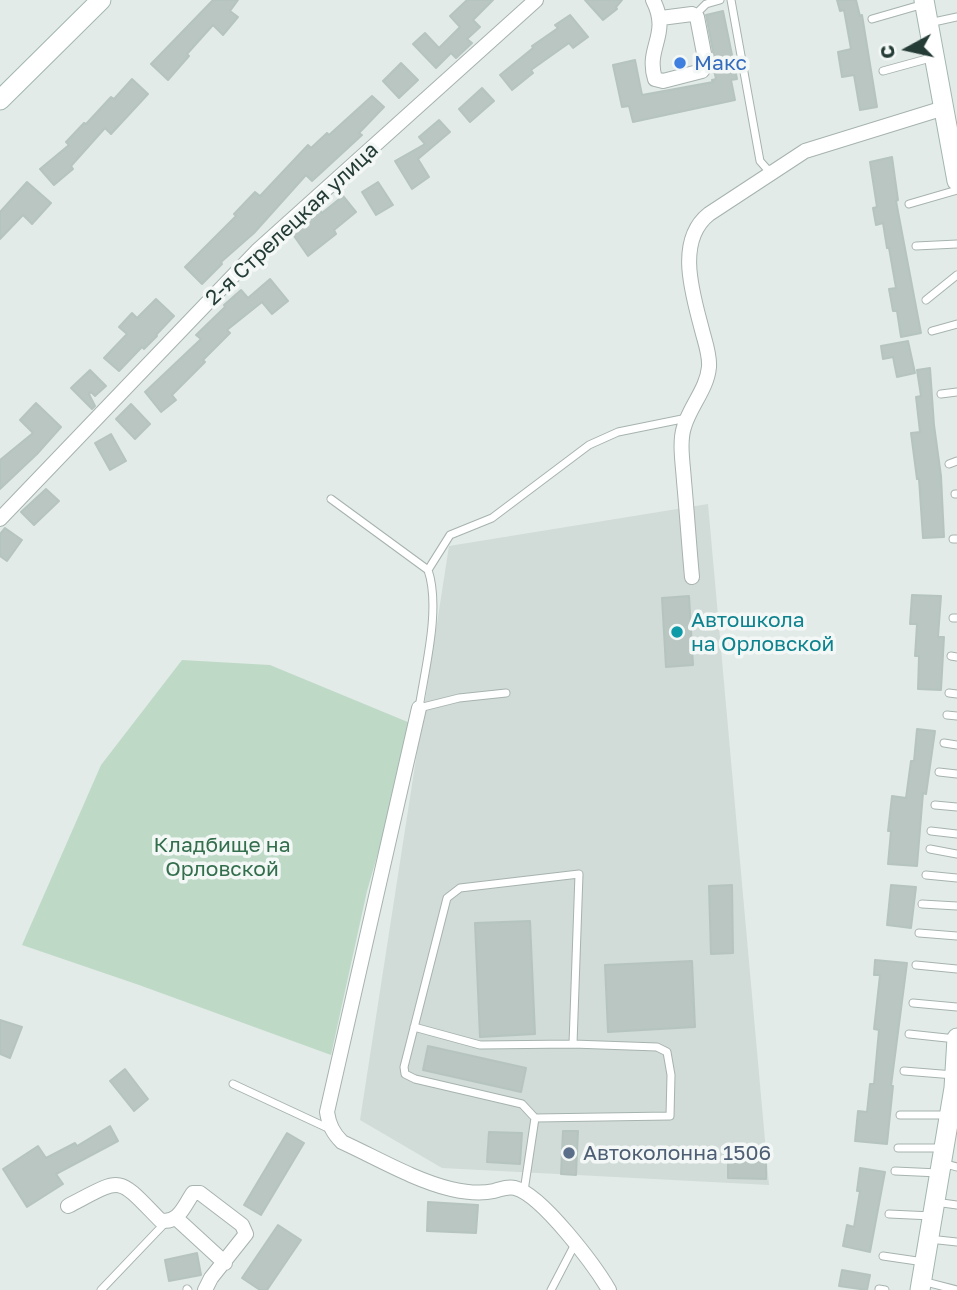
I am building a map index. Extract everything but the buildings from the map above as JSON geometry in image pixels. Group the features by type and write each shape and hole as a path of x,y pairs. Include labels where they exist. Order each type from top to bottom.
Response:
{"main road":[{"path":"0,100 101,0"},
{"path":"926,9 934,57 949,117 957,181"},
{"path":"922,1278 933,1209 948,1147 957,1044"}],"street":[{"name":"2-я Стрелецкая улица","path":"0,519 257,251 536,0"},
{"path":"653,0 661,18 653,60 654,76 661,81 701,71 705,67 699,24 695,15 661,18"},
{"path":"692,577 682,457 683,428 706,379 709,366 691,284 692,238 700,222 805,151 949,117"},
{"path":"419,708 327,1112 332,1130 342,1142 436,1184 470,1192 510,1187 524,1191 575,1244 598,1271 609,1290"},
{"path":"68,1206 110,1185 127,1186 160,1220 171,1220 225,1263"},
{"path":"171,1220 197,1192 242,1225 246,1234 211,1278 205,1290"}],"lane":[{"path":"695,15 706,4 720,0"},
{"path":"731,0 760,161 767,169 778,169"},
{"path":"872,19 926,9 957,17"},
{"path":"883,71 934,57"},
{"path":"909,204 957,190"},
{"path":"916,246 957,244"},
{"path":"926,300 957,275"},
{"path":"932,331 957,324"},
{"path":"941,394 957,392"},
{"path":"428,570 450,535 492,518 589,446 618,432 688,418"},
{"path":"331,499 428,570 434,606 419,708 459,698 506,693"},
{"path":"947,715 957,716"},
{"path":"944,743 957,745"},
{"path":"939,772 957,774"},
{"path":"934,805 957,807"},
{"path":"931,831 957,834"},
{"path":"930,849 957,854"},
{"path":"414,1027 480,1045 657,1046 667,1052 671,1076 670,1116 535,1118 522,1104 415,1079 405,1073 404,1067 414,1027 447,898 460,888 579,874 573,1044"},
{"path":"926,875 957,878"},
{"path":"922,904 957,906"},
{"path":"919,933 957,936"},
{"path":"916,965 957,970"},
{"path":"913,1003 957,1007"},
{"path":"909,1034 957,1044"},
{"path":"904,1071 955,1086"},
{"path":"233,1084 332,1130"},
{"path":"900,1115 948,1147"},
{"path":"524,1191 535,1118"},
{"path":"898,1148 948,1147"},
{"path":"895,1171 948,1147"},
{"path":"889,1214 957,1205"},
{"path":"101,1290 171,1220"},
{"path":"929,1238 957,1242"},
{"path":"551,1290 575,1244"},
{"path":"883,1256 922,1278 957,1290"}],"shaded area":[{"path":"708,504 769,1185 442,1168 360,1120 449,546"}],"green space":[{"name":"Кладбище на Орловской","path":"182,660 270,665 415,725 367,891 331,1055 22,945 101,765"}],"place":[{"name":"Макс","path":"680,63"},
{"name":"Автошкола на Орловской","path":"677,632"},
{"name":"Автоколонна 1506","path":"569,1153"}]}
